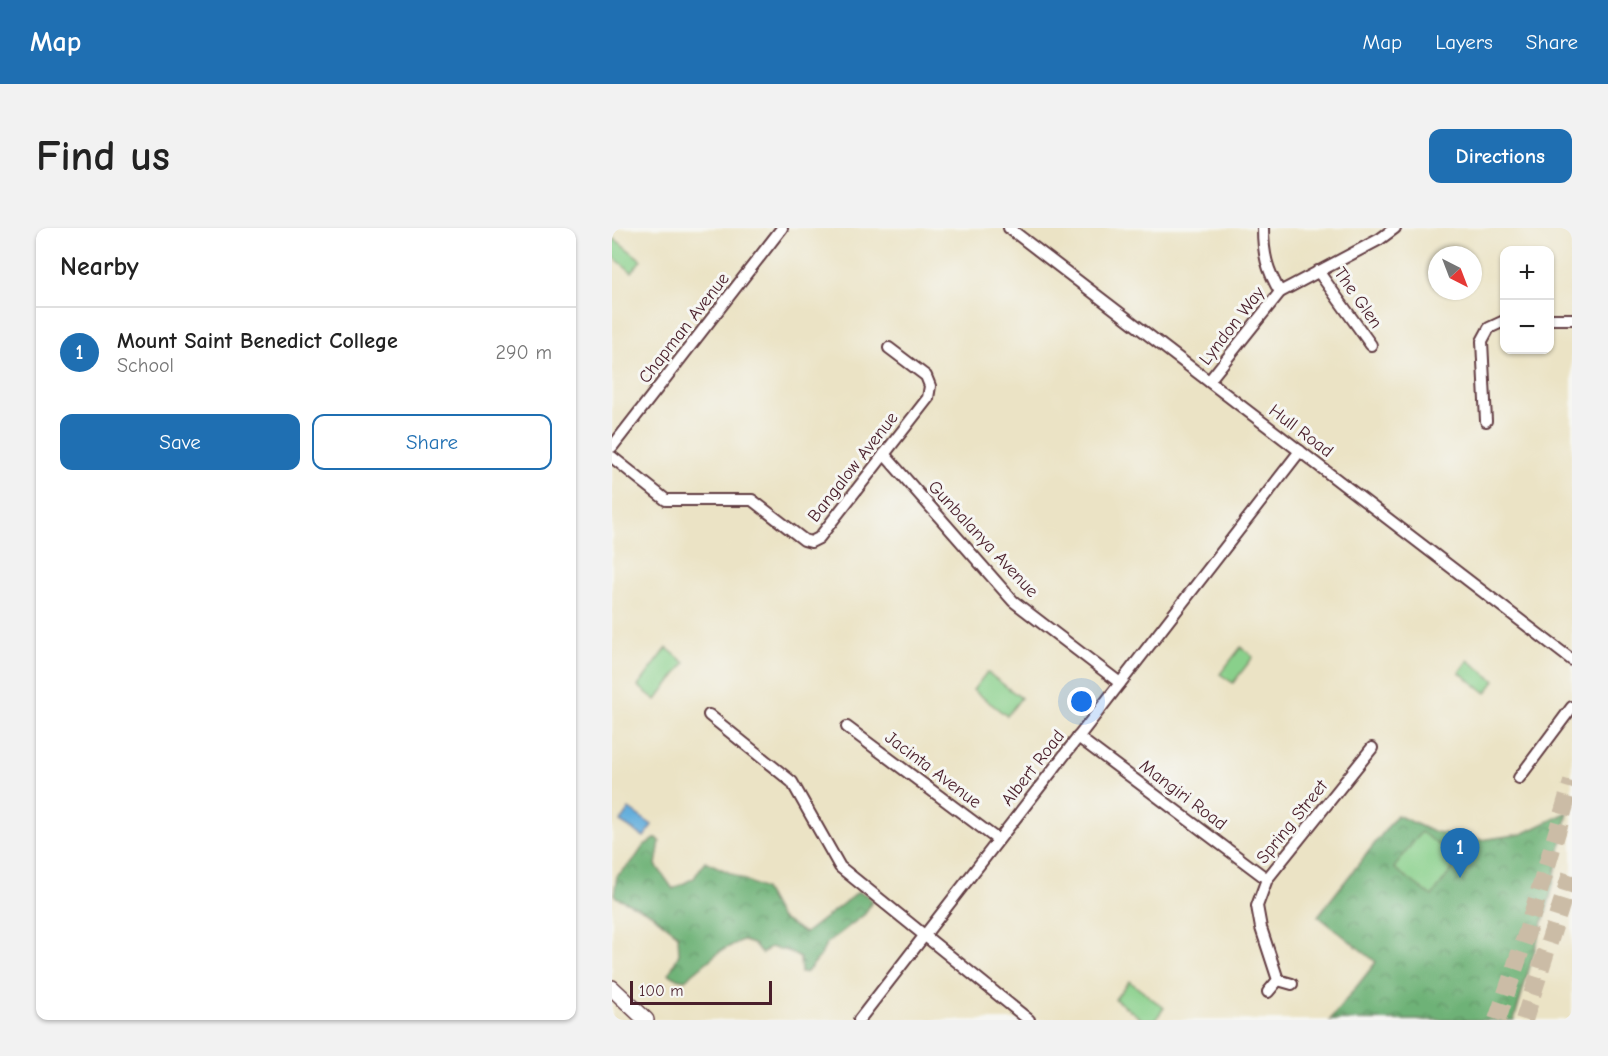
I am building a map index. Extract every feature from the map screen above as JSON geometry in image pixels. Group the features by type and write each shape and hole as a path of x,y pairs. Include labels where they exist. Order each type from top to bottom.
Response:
{"main road":[{"path":"612,988 646,1020"}],"street":[{"name":"Chapman Avenue","path":"612,447 782,228"},
{"name":"Hull Road","path":"1009,228 1572,660"},
{"name":"Lyndon Way","path":"1263,228 1264,256 1269,273 1280,292"},
{"name":"Lyndon Way","path":"1209,381 1280,292 1380,239 1395,228"},
{"name":"The Glen","path":"1318,271 1371,345"},
{"path":"1554,319 1572,319"},
{"path":"1486,421 1482,340 1489,328 1500,323"},
{"name":"Bangalow Avenue","path":"612,457 666,500 752,500 804,540 811,542 819,538 928,398 930,386 926,376 889,348"},
{"path":"612,429 621,436"},
{"name":"Albert Road","path":"859,1020 1300,451"},
{"name":"Gunbalanya Avenue","path":"884,454 1013,601 1120,683"},
{"path":"1519,778 1572,707"},
{"path":"710,715 792,782 840,867 1029,1020"},
{"name":"Jacinta Avenue","path":"847,727 998,840"},
{"name":"Mangiri Road","path":"1078,737 1267,879"},
{"name":"Spring Street","path":"1278,980 1261,928 1257,906 1267,879 1372,748"},
{"path":"1268,992 1278,980 1292,984"}],"green space":[{"path":"615,239 641,260 632,272 612,256 612,243"},
{"path":"1241,647 1253,657 1233,683 1220,674"},
{"path":"667,648 685,663 656,700 638,686"},
{"path":"1468,660 1495,681 1486,693 1459,672"},
{"path":"987,672 1021,698 1007,716 973,690"},
{"path":"1568,812 1550,898 1514,1020 1330,1020 1376,962 1318,916 1397,815 1431,831 1481,840 1522,834"},
{"path":"1421,832 1459,860 1432,896 1394,868"},
{"path":"657,838 660,841 656,865 673,889 694,878 705,861 764,889 780,918 805,933 858,892 867,895 872,901 865,914 826,944 821,955 807,972 801,973 800,958 788,951 770,947 762,954 755,945 742,940 719,952 685,980 676,978 669,974 679,954 678,935 650,913 614,894 617,876 634,860 644,845"},
{"path":"1129,981 1164,1008 1155,1020 1143,1020 1115,999"}],"water":[{"path":"629,809 652,825 644,837 620,822"}],"tunnel":[{"path":"1497,1020 1526,935 1572,782"},
{"path":"1524,1020 1572,871"}],"place":[{"name":"Mount Saint Benedict College","path":"1460,878"}]}
